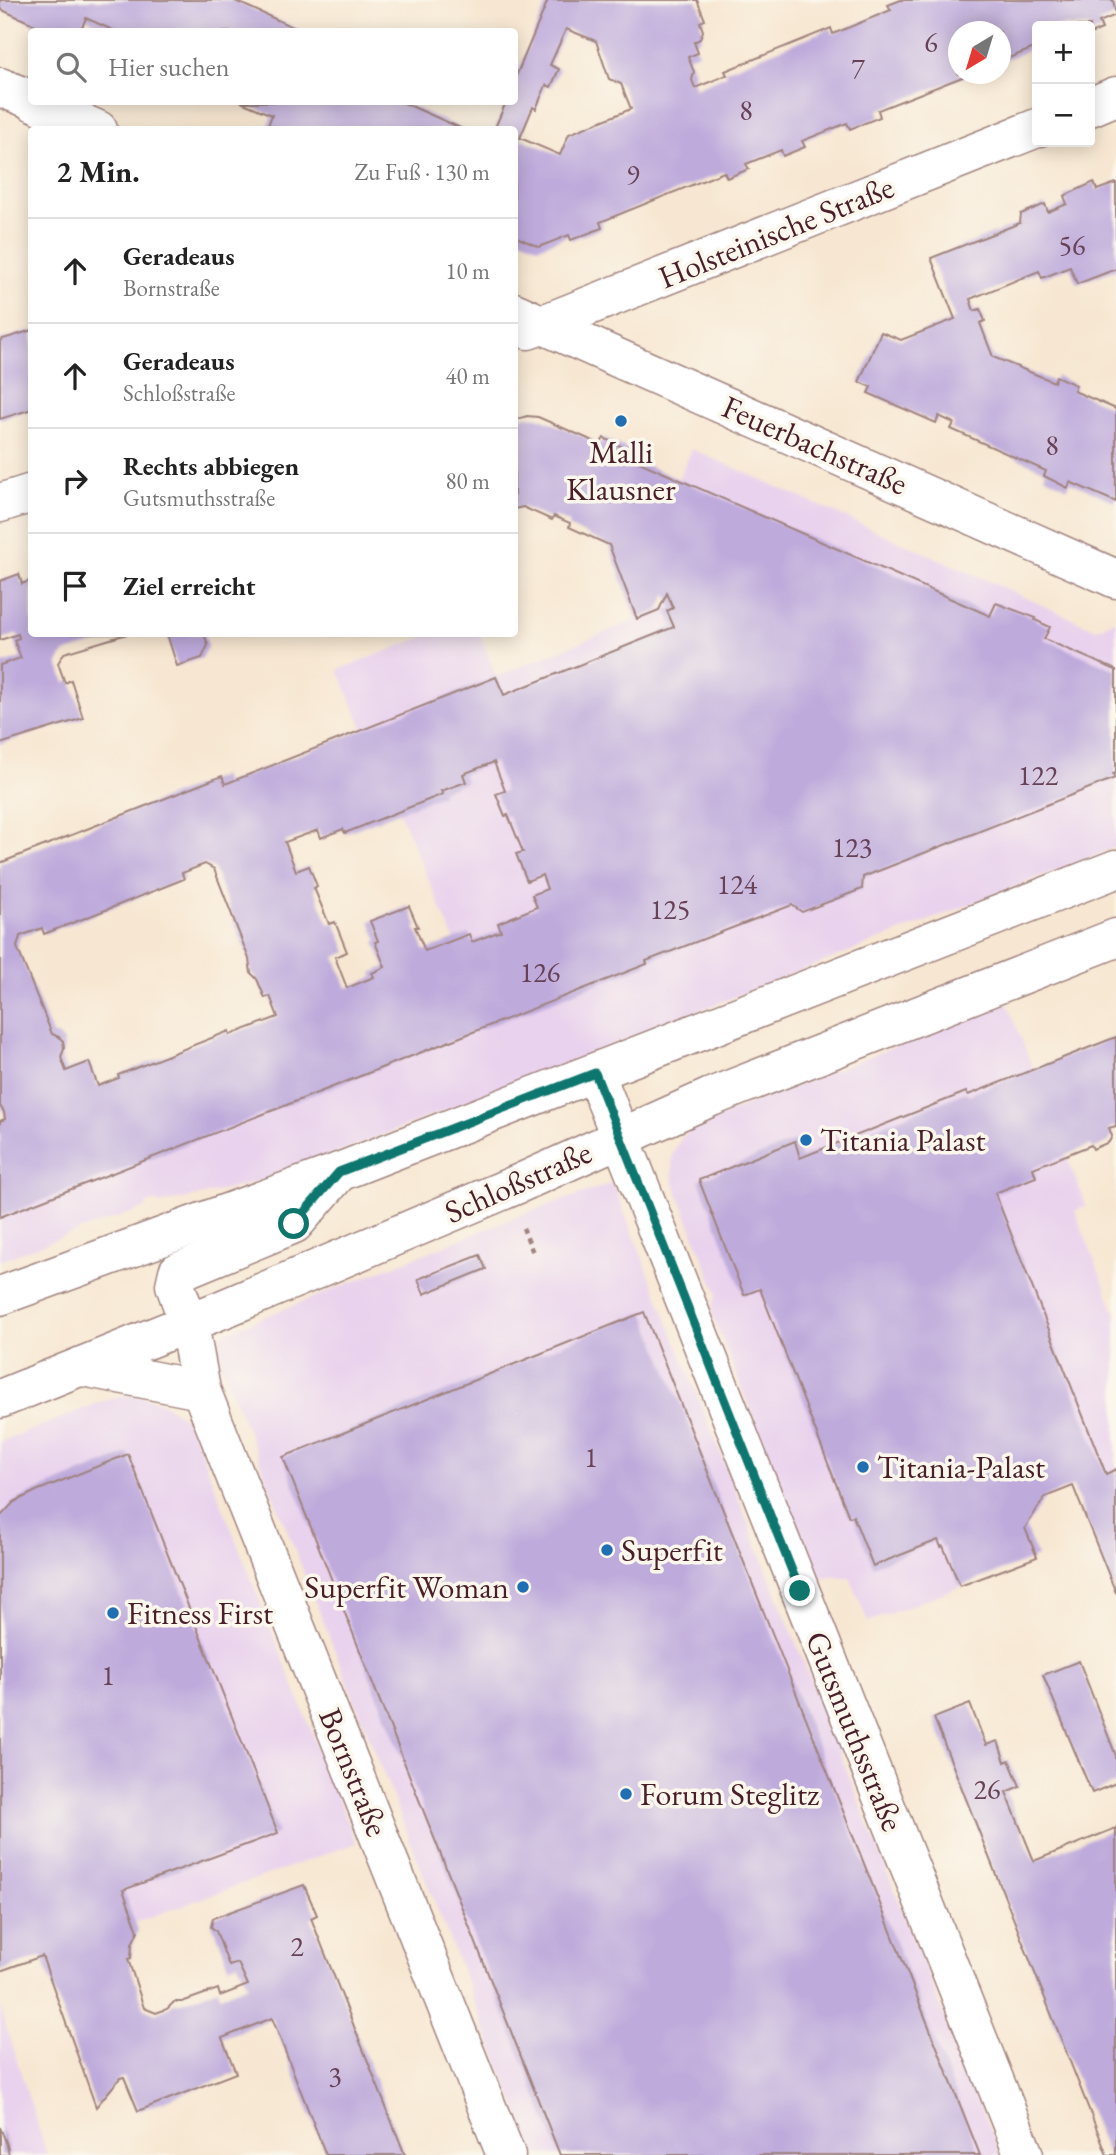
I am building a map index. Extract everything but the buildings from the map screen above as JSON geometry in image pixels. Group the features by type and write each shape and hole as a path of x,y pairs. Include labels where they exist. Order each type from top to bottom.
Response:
{"street":[{"path":"0,87 28,99"},
{"path":"1095,105 1116,96"},
{"path":"42,105 89,126"},
{"name":"Holsteinische Straße","path":"524,324 1032,130"},
{"name":"Feuerbachstraße","path":"524,324 1116,579"},
{"path":"0,503 28,494"},
{"path":"0,1296 339,1172 1116,869"},
{"name":"Schloßstraße","path":"0,1399 189,1324 517,1184 711,1097 1116,938"},
{"name":"Gutsmuthsstraße","path":"595,1073 1024,2155"},
{"name":"Bornstraße","path":"339,1172 294,1224 178,1272 174,1286 189,1324 201,1390 506,2155"},
{"path":"83,1367 201,1390"}],"path":[{"path":"520,1221 534,1255"}],"shaded area":[{"path":"692,449 1096,629 1116,620 1116,847 283,1174 231,1189 159,1204 157,1201 147,1204 146,1208 0,1261 0,1139 461,955 338,670 423,637 481,637 496,677 672,605 648,545"},
{"name":"Titania-Palast","path":"1007,1002 1086,1206 1075,1211 1116,1315 1116,1469 1045,1497 1026,1528 1037,1557 868,1622 850,1577 817,1577 712,1314 717,1293 673,1180 672,1155 682,1137 697,1125"},
{"name":"Forum Steglitz","path":"610,1184 614,1186 1000,2155 535,2155 212,1341 216,1336 529,1212"},
{"path":"131,1395 164,1404 183,1417 193,1432 356,1843 0,1971 0,1442 109,1399"},
{"path":"0,2007 47,2155 0,2155"}],"place":[{"name":"Malli Klausner","path":"621,421"},
{"name":"Titania Palast","path":"806,1140"},
{"name":"Titania-Palast","path":"863,1467"},
{"name":"Superfit","path":"607,1550"},
{"name":"Superfit Woman","path":"523,1587"},
{"name":"Fitness First","path":"113,1613"},
{"name":"Forum Steglitz","path":"626,1794"}],"route":[{"path":"294,1224 339,1172 595,1073 800,1591"}]}
